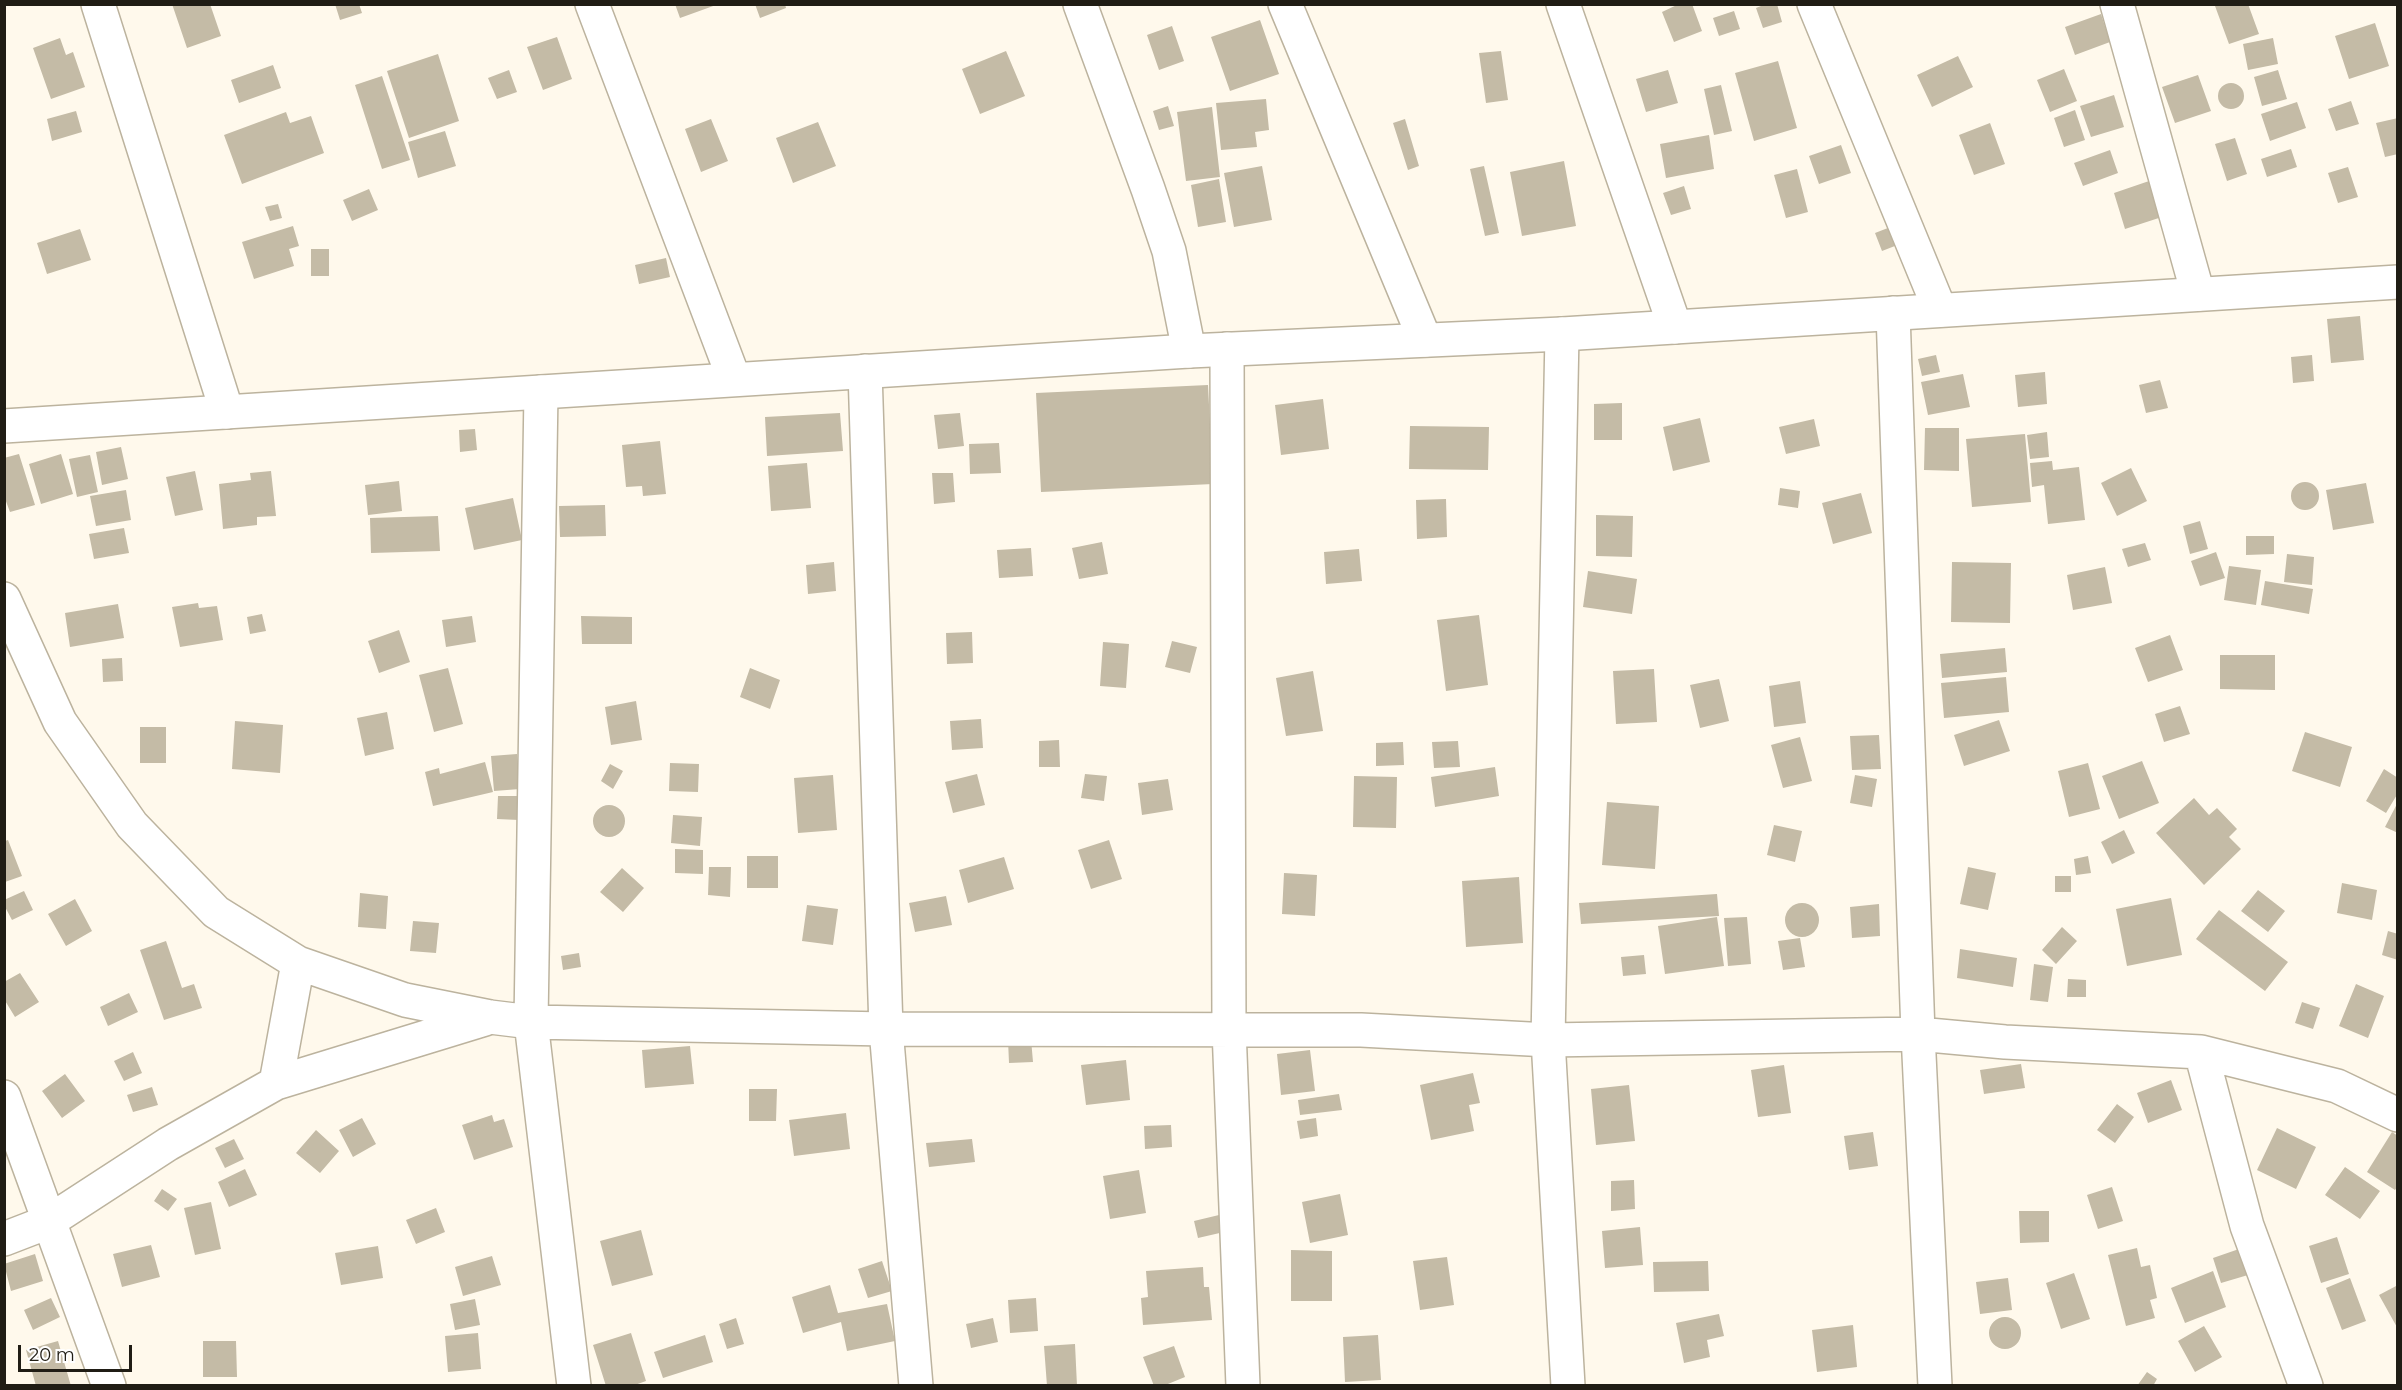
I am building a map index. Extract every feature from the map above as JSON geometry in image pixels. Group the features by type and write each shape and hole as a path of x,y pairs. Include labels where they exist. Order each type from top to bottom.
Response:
{"street":[{"path":"98,4 226,412"},
{"path":"592,4 734,379"},
{"path":"1080,4 1165,241 1189,351"},
{"path":"1285,4 1425,340"},
{"path":"1563,4 1675,327"},
{"path":"1814,4 1940,310"},
{"path":"2117,4 2199,294"},
{"path":"4,426 865,370 1227,349 1562,334 2397,282"},
{"path":"1893,313 1918,1034 1935,1386"},
{"path":"1562,334 1548,1040 1568,1386"},
{"path":"1227,349 1229,1029 1243,1386"},
{"path":"865,370 886,1029 916,1386"},
{"path":"541,392 531,1022 574,1386"},
{"path":"4,598 60,722 132,825 216,912 298,963 405,1000 490,1017 531,1022 886,1029 1361,1030 1548,1040 1918,1034 2201,1052 2337,1086 2397,1115"},
{"path":"276,1083 298,963"},
{"path":"4,1239 48,1222 168,1144 276,1083 490,1017"},
{"path":"2201,1052 2247,1226 2306,1386"},
{"path":"4,1098 109,1386"}],"building":[{"path":"172,4 210,4 221,36 187,48"},
{"path":"335,4 359,4 362,13 340,20"},
{"path":"675,4 716,4 716,5 680,18"},
{"path":"755,4 785,4 786,8 760,18"},
{"path":"1679,4 1692,4 1702,31 1674,42 1662,12"},
{"path":"1766,4 1777,4 1782,22 1763,28 1756,8"},
{"path":"2248,4 2259,34 2229,44 2215,6"},
{"path":"1734,11 1740,29 1719,36 1713,18"},
{"path":"2101,14 2110,42 2075,55 2065,27"},
{"path":"1260,20 1279,74 1230,91 1211,37"},
{"path":"2375,23 2389,66 2349,79 2335,36"},
{"path":"1172,26 1184,61 1159,70 1147,35"},
{"path":"557,37 572,79 543,90 527,47"},
{"path":"60,38 66,55 73,52 85,87 51,99 33,48"},
{"path":"2273,38 2278,64 2248,70 2243,44"},
{"path":"1006,51 1025,96 980,114 962,69"},
{"path":"1501,51 1508,100 1486,103 1479,53"},
{"path":"438,54 459,121 409,138 387,71"},
{"path":"1958,56 1973,87 1932,107 1917,75"},
{"path":"1778,61 1797,128 1754,141 1735,73"},
{"path":"273,65 281,88 239,103 231,80"},
{"path":"2064,69 2077,101 2050,112 2037,80"},
{"path":"509,70 517,92 497,99 488,78"},
{"path":"1668,70 1678,103 1646,112 1636,79"},
{"path":"2278,70 2287,99 2262,106 2254,77"},
{"path":"2198,75 2211,111 2175,123 2162,87"},
{"path":"382,76 410,160 382,169 355,85"},
{"path":"2231,83 2240,87 2244,96 2240,105 2231,109 2222,105 2218,96 2222,87"},
{"path":"1721,85 1732,131 1714,135 1704,89"},
{"path":"2114,95 2124,127 2091,137 2080,106"},
{"path":"1266,99 1269,130 1255,132 1257,147 1221,150 1216,103"},
{"path":"2351,101 2359,124 2336,131 2328,109"},
{"path":"2297,102 2306,128 2270,141 2261,114"},
{"path":"1168,106 1174,126 1159,130 1153,111"},
{"path":"1212,107 1220,177 1186,181 1177,112"},
{"path":"2075,110 2085,140 2064,147 2054,118"},
{"path":"76,111 82,132 52,141 47,119"},
{"path":"286,112 290,123 311,116 324,153 242,184 224,135"},
{"path":"2398,118 2398,154 2385,157 2376,123"},
{"path":"711,119 728,161 701,172 685,129"},
{"path":"1405,119 1419,166 1408,170 1393,123"},
{"path":"818,122 836,166 793,183 776,138"},
{"path":"1990,123 2005,164 1974,175 1959,135"},
{"path":"445,131 456,166 418,178 408,142"},
{"path":"1709,135 1714,169 1666,178 1660,144"},
{"path":"2235,138 2247,174 2227,181 2215,144"},
{"path":"1841,145 1851,173 1819,184 1809,156"},
{"path":"2291,149 2297,167 2267,177 2261,159"},
{"path":"2110,150 2118,173 2083,186 2074,163"},
{"path":"1564,161 1576,226 1522,236 1510,172"},
{"path":"1262,166 1272,220 1234,227 1224,173"},
{"path":"1484,166 1499,233 1485,236 1470,169"},
{"path":"2348,167 2358,197 2338,203 2328,173"},
{"path":"1797,169 1808,212 1786,218 1774,175"},
{"path":"1219,179 1226,222 1198,227 1191,185"},
{"path":"2152,180 2165,216 2125,229 2114,193"},
{"path":"1684,186 1691,209 1671,215 1663,193"},
{"path":"369,189 378,210 352,221 343,200"},
{"path":"278,204 282,218 270,221 265,207"},
{"path":"293,226 299,246 289,249 294,266 254,279 242,242"},
{"path":"1893,226 1900,244 1882,251 1875,233"},
{"path":"80,229 91,260 47,274 37,243"},
{"path":"311,249 329,249 329,276 311,276"},
{"path":"666,258 670,277 639,284 635,265"},
{"path":"2360,316 2364,360 2331,363 2327,319"},
{"path":"1936,355 1940,372 1922,376 1918,359"},
{"path":"2312,355 2314,381 2293,383 2291,357"},
{"path":"2045,372 2047,404 2018,407 2015,375"},
{"path":"1963,374 1970,407 1928,415 1921,382"},
{"path":"2160,380 2168,408 2146,413 2139,385"},
{"path":"1208,385 1213,484 1041,492 1036,393"},
{"path":"1323,399 1329,449 1281,455 1275,405"},
{"path":"1622,403 1622,440 1594,440 1594,404"},
{"path":"840,413 843,451 767,456 765,417"},
{"path":"960,413 964,446 938,449 934,415"},
{"path":"1700,418 1710,462 1673,471 1663,427"},
{"path":"1814,419 1820,446 1786,454 1779,427"},
{"path":"1410,426 1489,427 1488,470 1409,469"},
{"path":"1925,428 1959,428 1959,471 1924,470"},
{"path":"475,429 477,450 460,452 459,430"},
{"path":"2047,432 2049,457 2030,459 2027,435"},
{"path":"2025,434 2031,502 1972,507 1966,439"},
{"path":"660,441 666,494 643,496 642,486 626,487 622,445"},
{"path":"999,443 1001,473 970,474 969,444"},
{"path":"121,447 128,479 102,485 96,452"},
{"path":"19,454 35,505 10,512 4,496 4,458"},
{"path":"61,454 73,494 41,504 29,464"},
{"path":"90,455 98,492 77,497 69,459"},
{"path":"2052,461 2053,470 2079,467 2085,520 2048,524 2044,485 2032,487 2030,463"},
{"path":"807,463 811,508 771,511 768,466"},
{"path":"2131,468 2147,501 2117,516 2101,483"},
{"path":"195,471 203,510 175,516 166,477"},
{"path":"271,471 276,516 257,517 257,525 223,529 219,484 251,480 250,473"},
{"path":"932,473 953,473 955,502 934,504"},
{"path":"399,481 402,511 368,515 365,485"},
{"path":"2305,482 2315,486 2319,496 2315,506 2305,510 2295,506 2291,496 2295,486"},
{"path":"2366,483 2374,523 2333,530 2326,490"},
{"path":"1780,488 1800,491 1798,508 1778,505"},
{"path":"126,490 131,520 96,526 90,496"},
{"path":"1861,493 1872,533 1833,544 1822,503"},
{"path":"513,498 522,540 474,550 465,508"},
{"path":"1446,499 1447,537 1417,539 1416,500"},
{"path":"605,505 606,536 560,537 559,506"},
{"path":"1596,515 1633,516 1632,557 1596,556"},
{"path":"438,516 440,551 371,553 370,518"},
{"path":"2200,521 2208,549 2190,554 2183,526"},
{"path":"124,528 129,553 94,559 89,534"},
{"path":"2246,536 2274,536 2274,554 2246,555"},
{"path":"1102,542 1108,574 1079,579 1072,548"},
{"path":"2145,543 2151,560 2128,567 2122,549"},
{"path":"1031,548 1033,576 999,578 997,550"},
{"path":"1359,549 1362,581 1326,584 1324,552"},
{"path":"2216,552 2225,578 2200,586 2191,561"},
{"path":"2287,554 2314,557 2312,585 2284,582"},
{"path":"834,562 836,591 808,594 806,565"},
{"path":"1952,562 2011,563 2010,623 1951,622"},
{"path":"2229,566 2261,570 2256,605 2224,600"},
{"path":"2105,567 2112,603 2073,610 2067,575"},
{"path":"1588,571 1637,579 1632,614 1583,607"},
{"path":"2265,581 2313,589 2309,614 2261,605"},
{"path":"198,603 199,608 217,606 223,640 180,647 172,607"},
{"path":"118,604 124,638 70,647 65,613"},
{"path":"262,614 266,631 250,634 247,617"},
{"path":"1479,615 1488,685 1446,691 1437,620"},
{"path":"472,616 476,642 446,647 442,620"},
{"path":"581,616 632,617 632,644 582,644"},
{"path":"399,630 410,662 379,673 368,641"},
{"path":"972,632 973,663 947,664 946,633"},
{"path":"2170,635 2183,670 2148,682 2135,648"},
{"path":"1172,641 1197,647 1190,673 1165,667"},
{"path":"1103,642 1129,644 1126,688 1100,686"},
{"path":"2005,648 2007,672 1942,678 1940,654"},
{"path":"2220,655 2275,655 2275,690 2220,689"},
{"path":"122,658 123,681 103,682 102,659"},
{"path":"448,668 463,724 434,732 419,675"},
{"path":"750,668 780,680 770,709 740,697"},
{"path":"1654,669 1657,722 1616,724 1613,671"},
{"path":"1313,671 1323,731 1286,736 1276,678"},
{"path":"2006,677 2009,712 1944,718 1941,683"},
{"path":"1719,679 1729,721 1700,728 1690,685"},
{"path":"1800,681 1806,723 1774,727 1769,686"},
{"path":"636,701 642,740 611,745 605,707"},
{"path":"2180,706 2190,734 2164,742 2155,714"},
{"path":"387,712 394,749 365,756 357,718"},
{"path":"981,719 983,748 952,750 950,721"},
{"path":"1999,720 2010,751 1964,766 1954,735"},
{"path":"235,721 283,725 280,773 232,769"},
{"path":"140,727 166,727 166,763 140,763"},
{"path":"2305,732 2352,747 2340,787 2292,771"},
{"path":"1879,735 1881,769 1852,770 1850,736"},
{"path":"1800,737 1812,781 1783,788 1771,745"},
{"path":"1059,740 1060,767 1039,767 1039,741"},
{"path":"1458,741 1460,767 1434,768 1432,742"},
{"path":"1403,742 1404,765 1376,766 1376,743"},
{"path":"517,754 520,789 494,791 491,756"},
{"path":"2142,761 2159,803 2119,819 2102,776"},
{"path":"485,762 493,792 433,806 425,772 439,768 440,774"},
{"path":"670,763 699,764 698,792 669,791"},
{"path":"2088,763 2100,809 2069,817 2058,771"},
{"path":"610,764 623,771 613,789 601,781"},
{"path":"1495,767 1499,796 1435,807 1431,777"},
{"path":"2384,769 2398,778 2398,793 2386,813 2366,801"},
{"path":"977,774 985,805 953,813 945,782"},
{"path":"1085,774 1107,776 1104,801 1081,798"},
{"path":"833,775 837,830 798,833 794,778"},
{"path":"1855,775 1877,779 1872,807 1850,803"},
{"path":"1354,776 1397,777 1396,828 1353,827"},
{"path":"1168,779 1173,810 1142,815 1138,783"},
{"path":"498,796 519,796 519,820 497,819"},
{"path":"2194,798 2209,815 2217,808 2237,829 2229,837 2241,849 2204,885 2156,833"},
{"path":"1607,802 1659,806 1655,869 1602,865"},
{"path":"2398,802 2398,833 2385,827"},
{"path":"609,805 620,810 625,821 620,832 609,837 598,832 593,821 598,810"},
{"path":"673,815 702,817 700,846 671,843"},
{"path":"1774,825 1802,831 1795,862 1767,855"},
{"path":"2124,830 2135,853 2112,864 2101,842"},
{"path":"8,840 22,876 5,882 5,841"},
{"path":"1109,840 1122,879 1091,889 1078,850"},
{"path":"675,849 703,850 703,874 675,873"},
{"path":"747,856 778,856 778,888 747,888"},
{"path":"2088,856 2091,873 2076,875 2074,859"},
{"path":"1004,857 1014,889 968,903 959,870"},
{"path":"709,867 731,867 730,897 708,895"},
{"path":"1968,867 1996,873 1988,910 1960,904"},
{"path":"622,868 644,888 623,912 600,892"},
{"path":"1284,873 1317,875 1315,916 1282,914"},
{"path":"2055,876 2071,876 2071,892 2055,892"},
{"path":"1519,877 1523,943 1466,947 1462,881"},
{"path":"2342,883 2377,890 2372,920 2337,913"},
{"path":"2258,890 2285,911 2268,932 2241,911"},
{"path":"24,891 33,910 12,920 4,905 4,900"},
{"path":"360,893 388,896 386,929 358,927"},
{"path":"1717,894 1719,916 1581,924 1579,903"},
{"path":"946,896 952,925 915,932 909,903"},
{"path":"2171,898 2182,955 2127,966 2116,909"},
{"path":"75,899 92,931 66,946 48,914"},
{"path":"1802,903 1814,908 1819,920 1814,932 1802,937 1790,932 1785,920 1790,908"},
{"path":"1879,904 1880,936 1852,938 1850,907"},
{"path":"807,905 838,909 833,945 802,941"},
{"path":"2219,910 2288,962 2265,991 2196,939"},
{"path":"1717,917 1724,966 1665,974 1658,926"},
{"path":"1747,917 1751,964 1728,966 1724,918"},
{"path":"413,921 439,923 436,953 410,951"},
{"path":"2062,927 2077,941 2056,964 2042,950"},
{"path":"2388,931 2398,934 2398,960 2382,955"},
{"path":"1800,938 1805,967 1783,970 1778,941"},
{"path":"166,941 182,988 194,984 202,1008 164,1020 140,950"},
{"path":"1960,949 2017,958 2013,987 1957,978"},
{"path":"579,953 581,967 563,970 561,956"},
{"path":"1644,955 1646,974 1623,976 1621,957"},
{"path":"2034,964 2053,967 2048,1002 2030,1000"},
{"path":"20,973 39,1002 15,1017 4,999 4,982"},
{"path":"2068,979 2086,980 2086,997 2067,997"},
{"path":"2356,984 2384,996 2368,1038 2339,1026"},
{"path":"129,993 138,1012 108,1026 100,1007"},
{"path":"2302,1002 2320,1008 2313,1029 2295,1023"},
{"path":"1031,1039 1033,1062 1009,1063 1008,1040"},
{"path":"690,1046 694,1084 645,1088 642,1050"},
{"path":"1310,1050 1315,1091 1281,1095 1277,1054"},
{"path":"133,1052 142,1073 124,1081 114,1061"},
{"path":"1126,1060 1130,1100 1086,1105 1081,1065"},
{"path":"2021,1064 2025,1088 1984,1094 1980,1070"},
{"path":"1784,1065 1791,1113 1758,1117 1751,1070"},
{"path":"1473,1073 1480,1103 1469,1105 1474,1131 1431,1140 1420,1085"},
{"path":"65,1074 85,1101 62,1118 42,1091"},
{"path":"2171,1080 2182,1110 2148,1123 2137,1093"},
{"path":"1629,1085 1635,1141 1596,1145 1591,1089"},
{"path":"152,1087 158,1105 133,1112 127,1095"},
{"path":"749,1089 777,1089 776,1121 749,1121"},
{"path":"1339,1094 1342,1110 1300,1115 1298,1100"},
{"path":"2117,1104 2134,1117 2115,1143 2097,1130"},
{"path":"846,1113 850,1149 794,1156 789,1120"},
{"path":"492,1115 494,1122 504,1119 513,1147 474,1160 462,1125"},
{"path":"362,1118 376,1144 353,1157 339,1130"},
{"path":"1316,1118 1318,1136 1300,1139 1297,1121"},
{"path":"1171,1125 1172,1147 1145,1149 1144,1126"},
{"path":"2277,1128 2316,1147 2296,1189 2257,1170"},
{"path":"316,1130 339,1151 320,1173 296,1153"},
{"path":"1873,1132 1878,1166 1849,1170 1844,1136"},
{"path":"2392,1132 2398,1136 2398,1186 2395,1190 2367,1172"},
{"path":"234,1139 244,1159 225,1168 215,1148"},
{"path":"972,1139 975,1162 929,1167 926,1143"},
{"path":"2345,1167 2380,1191 2360,1219 2325,1195"},
{"path":"245,1169 257,1195 229,1207 218,1182"},
{"path":"1139,1170 1146,1213 1110,1219 1103,1176"},
{"path":"1634,1180 1635,1209 1611,1211 1611,1181"},
{"path":"2112,1187 2123,1221 2098,1229 2087,1195"},
{"path":"162,1189 177,1199 168,1211 154,1201"},
{"path":"1340,1194 1348,1235 1310,1243 1302,1202"},
{"path":"211,1202 221,1249 195,1255 184,1208"},
{"path":"436,1208 445,1232 416,1244 406,1220"},
{"path":"2019,1211 2049,1211 2049,1242 2020,1243"},
{"path":"1219,1215 1224,1232 1198,1238 1194,1221"},
{"path":"1640,1227 1643,1265 1605,1268 1602,1231"},
{"path":"641,1230 653,1275 612,1286 600,1241"},
{"path":"2337,1237 2349,1274 2321,1283 2309,1246"},
{"path":"151,1245 160,1277 122,1287 113,1254"},
{"path":"378,1246 383,1278 341,1285 335,1253"},
{"path":"2137,1248 2141,1267 2150,1265 2157,1298 2150,1300 2155,1318 2126,1326 2108,1255"},
{"path":"2239,1249 2248,1275 2221,1283 2213,1258"},
{"path":"1291,1250 1332,1251 1332,1301 1291,1301"},
{"path":"35,1254 43,1281 11,1291 4,1264"},
{"path":"492,1256 501,1285 463,1296 455,1267"},
{"path":"1447,1257 1454,1305 1420,1310 1413,1261"},
{"path":"882,1261 892,1291 868,1298 858,1269"},
{"path":"1708,1261 1709,1291 1654,1292 1653,1262"},
{"path":"1203,1267 1204,1287 1209,1287 1212,1320 1143,1325 1141,1298 1148,1297 1146,1271"},
{"path":"2213,1271 2226,1307 2185,1323 2171,1288"},
{"path":"2074,1273 2090,1319 2061,1329 2046,1283"},
{"path":"2008,1278 2012,1310 1980,1314 1976,1282"},
{"path":"2350,1278 2366,1321 2342,1330 2326,1288"},
{"path":"830,1285 838,1313 887,1304 895,1341 847,1351 841,1322 803,1333 792,1297"},
{"path":"2398,1285 2398,1329 2379,1295"},
{"path":"51,1298 60,1317 33,1330 24,1310"},
{"path":"1036,1298 1038,1331 1010,1333 1008,1300"},
{"path":"475,1299 480,1325 455,1330 450,1304"},
{"path":"1719,1314 1724,1336 1707,1340 1710,1357 1684,1363 1676,1323"},
{"path":"2005,1317 2017,1321 2021,1333 2017,1345 2005,1349 1993,1345 1989,1333 1993,1321"},
{"path":"736,1318 744,1344 727,1349 719,1324"},
{"path":"993,1318 998,1342 971,1348 966,1324"},
{"path":"1853,1325 1857,1367 1817,1372 1812,1330"},
{"path":"2204,1326 2222,1357 2195,1372 2178,1341"},
{"path":"478,1333 481,1369 448,1372 445,1336"},
{"path":"631,1333 646,1381 632,1386 606,1386 593,1345"},
{"path":"705,1335 713,1362 663,1378 654,1352"},
{"path":"1378,1335 1381,1380 1345,1382 1343,1337"},
{"path":"58,1341 71,1386 36,1386 26,1350"},
{"path":"203,1341 236,1341 237,1377 203,1377"},
{"path":"1075,1344 1077,1386 1047,1386 1044,1346"},
{"path":"1174,1346 1185,1377 1163,1386 1154,1386 1143,1357"},
{"path":"2147,1372 2157,1379 2153,1386 2137,1386"}]}
